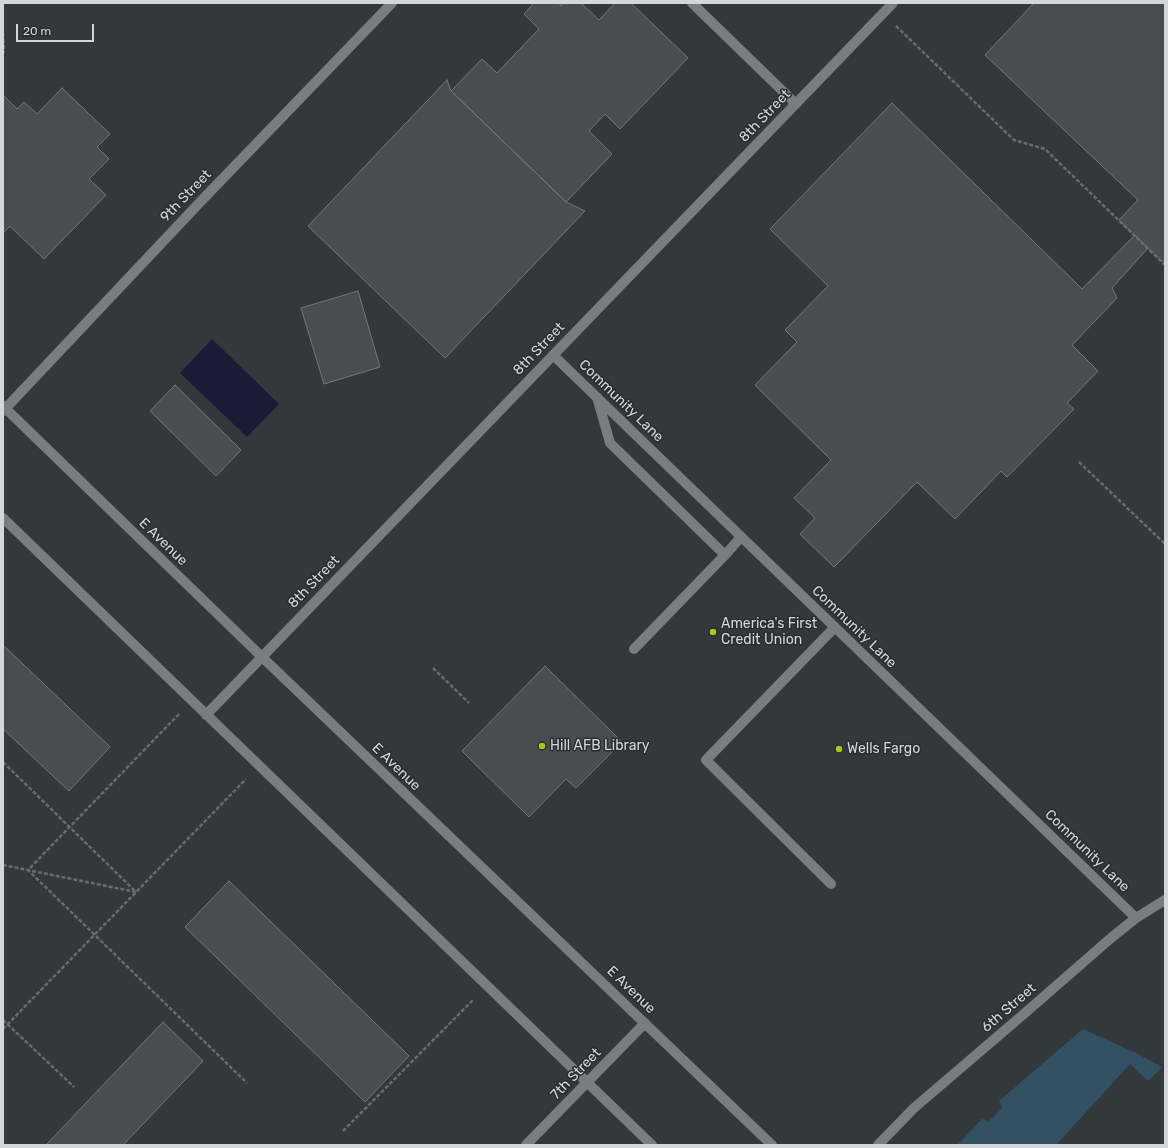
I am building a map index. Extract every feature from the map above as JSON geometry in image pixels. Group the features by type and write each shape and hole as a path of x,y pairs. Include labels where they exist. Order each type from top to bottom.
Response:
{"lane":[{"name":"9th Street","path":"4,409 392,3"},
{"path":"692,3 796,104"},
{"name":"8th Street","path":"206,715 893,3"},
{"name":"Community Lane","path":"553,355 1136,918"},
{"path":"597,397 610,443 725,555"},
{"name":"E Avenue","path":"4,409 772,1145"},
{"path":"3,518 652,1145"},
{"path":"634,648 741,537"},
{"path":"831,884 706,760 835,627"},
{"name":"6th Street","path":"878,1145 914,1108 1136,918 1165,900"},
{"name":"7th Street","path":"526,1145 645,1023"}],"path":[{"path":"883,13 1014,140 1045,149 1165,265"},
{"path":"3,33 3,53"},
{"path":"1079,462 1165,544"},
{"path":"433,668 469,703"},
{"path":"28,870 192,701"},
{"path":"3,762 136,892"},
{"path":"3,1030 259,765"},
{"path":"3,865 136,892"},
{"path":"28,870 248,1083"},
{"path":"343,1131 487,986"},
{"path":"3,1020 74,1087"}],"shaded area":[{"path":"212,339 279,404 247,437 180,373"},
{"path":"1083,1029 1136,1053 1162,1067 1148,1081 1130,1064 1056,1145 957,1145 982,1119 989,1121 1002,1108 999,1101"}],"building":[{"path":"534,3 559,3 561,6 564,3 581,3 599,20 615,3 631,3 688,58 620,129 605,114 589,131 612,154 566,202 451,91 482,59 497,73 539,29 524,14"},
{"path":"1034,3 1165,3 1165,264 1119,220 1138,200 985,55"},
{"path":"447,80 451,91 566,202 585,211 445,358 308,226"},
{"path":"62,88 110,134 97,147 109,159 89,179 106,195 44,259 10,226 3,233 3,95 17,109 24,102 37,114"},
{"path":"892,103 1082,289 1135,235 1148,248 1112,288 1117,298 1072,345 1098,371 1067,403 1074,409 1007,477 1001,471 955,519 917,482 834,567 800,534 815,518 794,498 831,460 755,385 797,342 785,330 828,286 770,229"},
{"path":"358,291 380,367 324,384 301,308"},
{"path":"175,385 241,450 216,476 150,411"},
{"path":"3,645 110,747 69,791 3,729"},
{"name":"Hill AFB Library","path":"545,666 622,742 576,788 566,779 529,817 462,751"},
{"path":"229,881 409,1056 365,1102 185,927"},
{"path":"163,1022 203,1061 123,1145 46,1145"}],"place":[{"name":"America's First Credit Union","path":"713,632"},
{"name":"Hill AFB Library","path":"542,746"},
{"name":"Wells Fargo","path":"839,749"}]}
